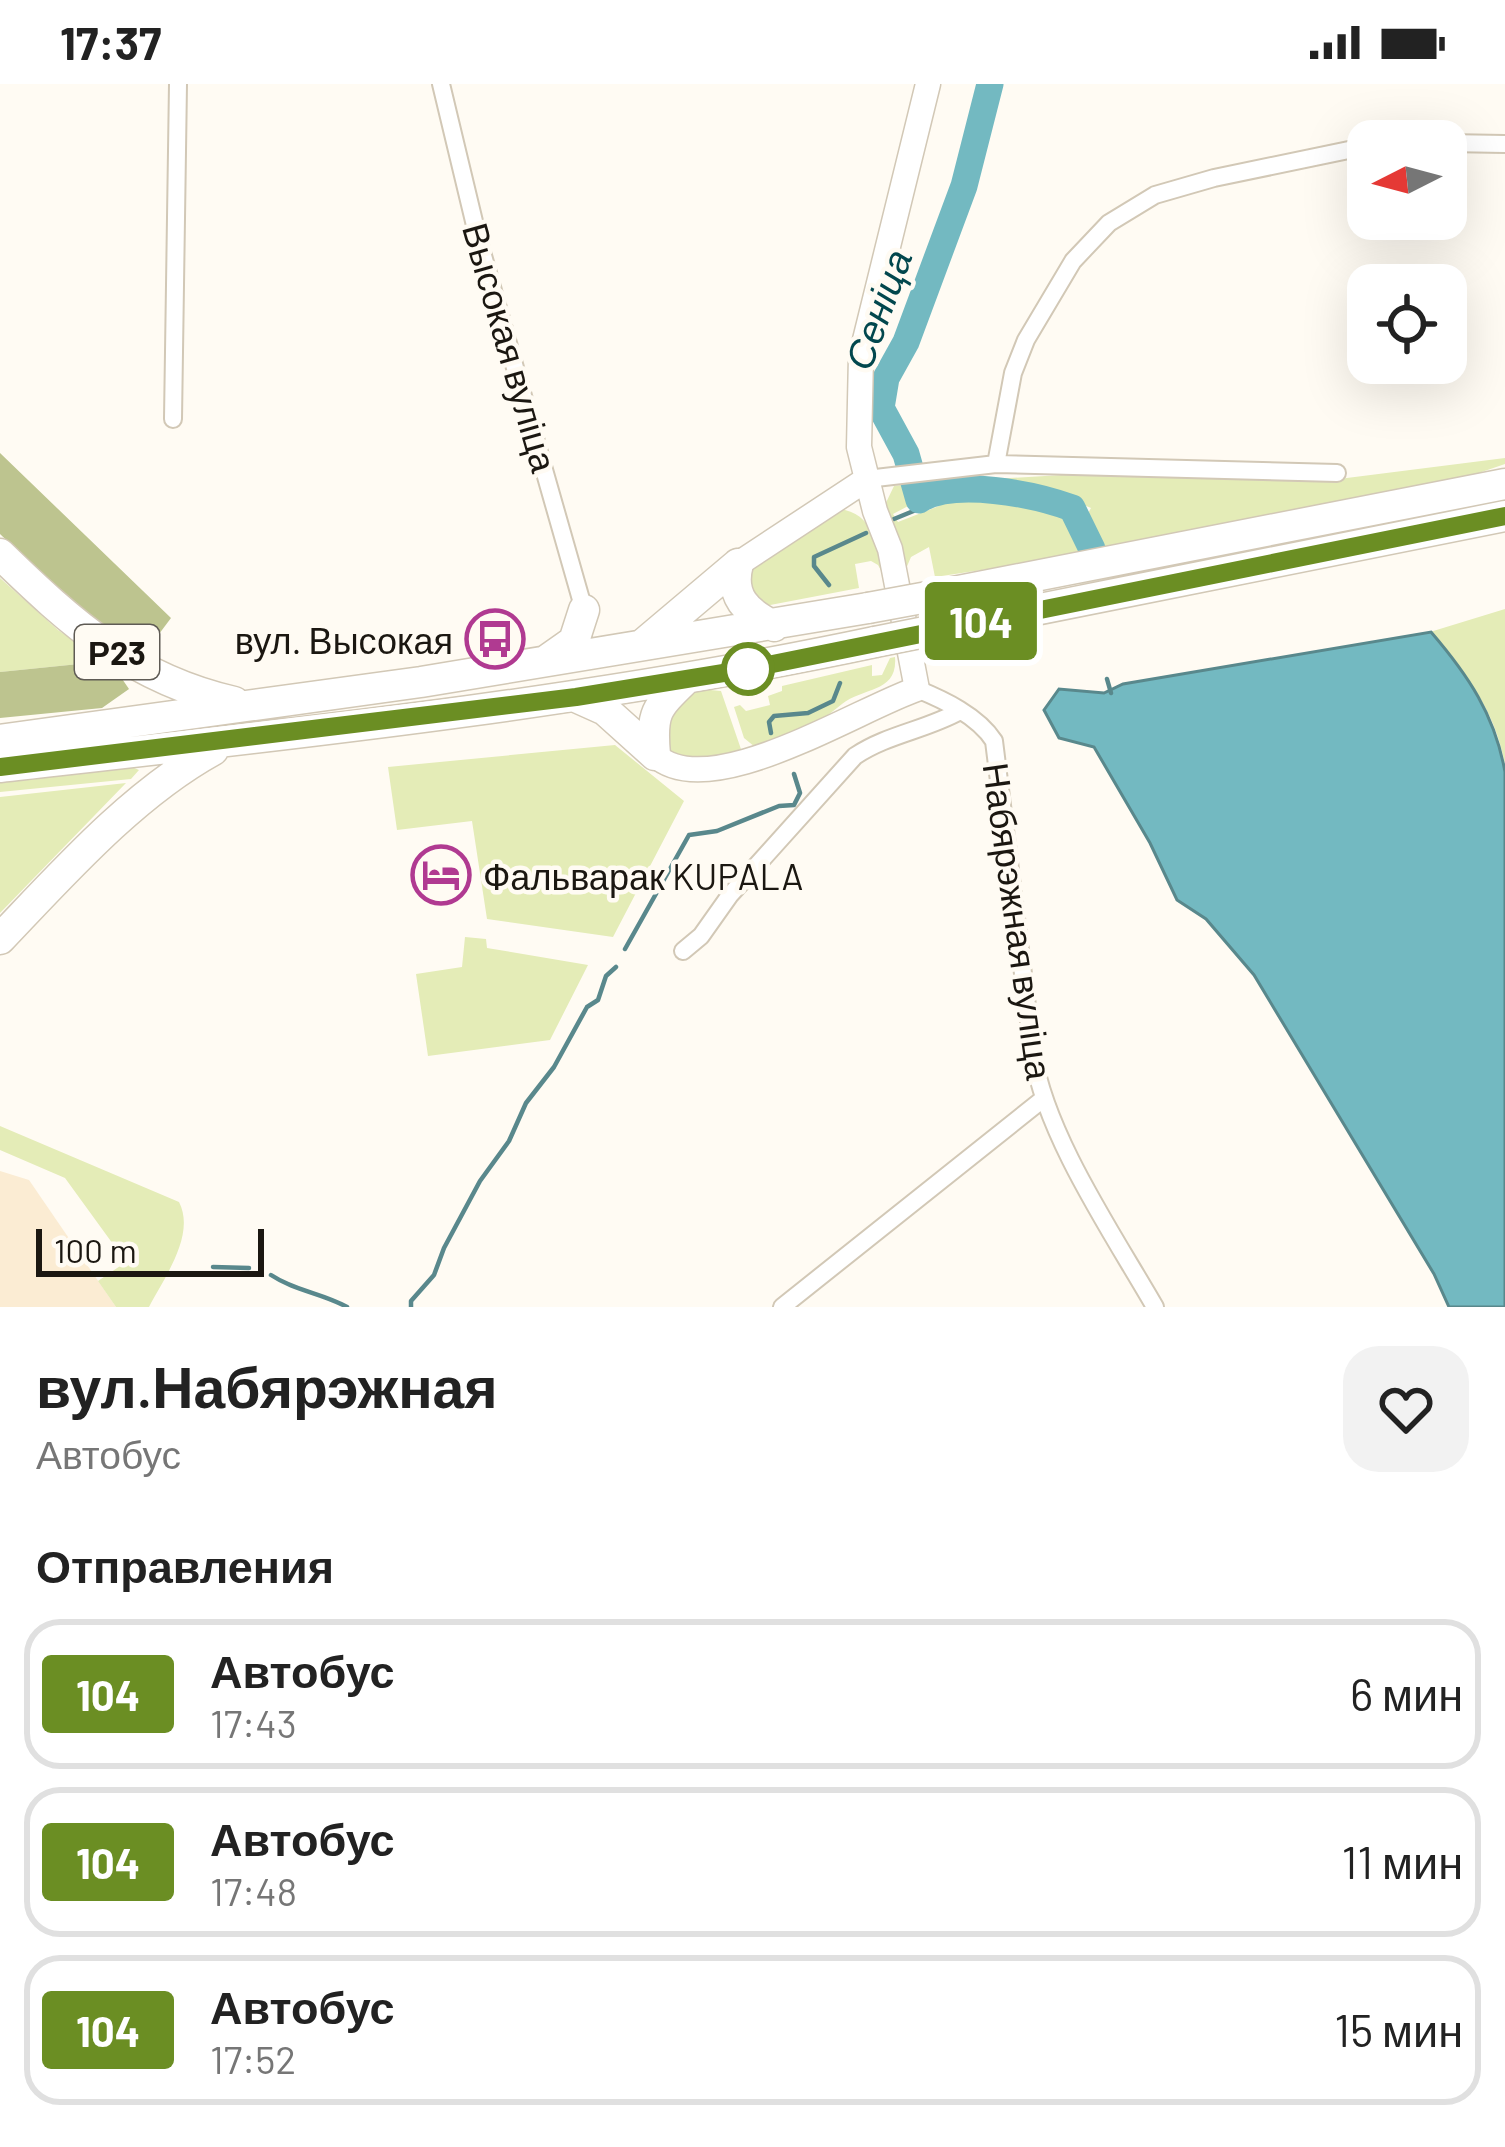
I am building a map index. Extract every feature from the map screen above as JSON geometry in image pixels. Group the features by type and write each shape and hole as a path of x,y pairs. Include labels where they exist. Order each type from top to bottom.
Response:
{"highway":[{"name":"Р23","path":"0,740 257,707 774,626 1505,484"},
{"path":"0,767 576,697 1505,516"},
{"name":"Р23","path":"0,554 70,619 157,677 184,691 257,707"},
{"path":"584,610 594,625 635,649 738,564"},
{"path":"738,564 735,589 743,605 774,626"},
{"path":"543,664 574,641 584,610"},
{"path":"655,755 652,724 657,706 687,678"},
{"path":"576,697 605,710 655,755"},
{"path":"0,939 172,772 228,741"}],"street":[{"path":"173,419 178,84"},
{"name":"Высокая вуліца","path":"441,84 478,238 584,610"},
{"path":"655,755 685,771 728,769 917,689 890,549 859,447 861,356 928,84"},
{"path":"1467,143 1505,144"},
{"path":"996,464 1013,374 1026,340 1073,261 1108,223 1155,195 1194,183 1347,150"},
{"path":"738,564 866,479 899,473 996,464 1337,473"},
{"name":"Набярэжная вуліца","path":"917,689 988,731 998,752 1030,1032 1043,1099 1155,1307"},
{"path":"683,951 855,756 873,744 935,725 960,711"},
{"path":"782,1307 1043,1099"}],"shaded area":[{"path":"0,1171 29,1180 116,1307 0,1307"}],"green space":[{"path":"0,453 171,618 144,654 94,624 0,534"},
{"path":"1505,458 1505,464 1467,477 1100,552 1084,520 1091,508 1012,487 970,484 931,489 927,483 1095,473 1331,480"},
{"path":"908,484 912,504 893,514 898,522 939,506 955,493 1072,518 1089,554 935,577 929,547 911,557 905,571 882,511 894,486"},
{"path":"845,510 870,528 886,580 871,561 855,564 859,588 756,604 747,571 832,511"},
{"path":"0,578 58,630 116,670 79,664 0,672"},
{"path":"1505,609 1505,764 1494,726 1477,693 1430,632"},
{"path":"895,657 885,683 850,699 811,726 755,747 744,738 734,707 740,705 746,711 770,705 768,696 782,691 782,686 872,665 872,676 882,675"},
{"path":"79,664 116,670 129,689 102,708 0,718 0,672"},
{"path":"700,689 721,691 743,755 687,763 659,742 666,702"},
{"path":"615,745 684,801 613,937 487,919 472,821 397,830 388,767"},
{"path":"139,770 131,779 0,792 0,782"},
{"path":"126,783 0,913 0,797"},
{"path":"465,937 486,939 487,948 588,965 550,1040 428,1056 416,974 462,967"},
{"path":"0,1126 179,1202 184,1228 181,1242 149,1307 116,1307 98,1281 126,1262 65,1178 0,1150"}],"water":[{"path":"1431,632 1478,697 1505,772 1505,1307 1449,1307 1434,1274 1254,975 1206,919 1177,900 1094,747 1059,738 1044,710 1059,689 1104,693 1123,684"}],"waterway":[{"name":"Сеніца","path":"990,84 964,186 906,342 886,378 881,408 906,454 919,500 934,493 973,489 1056,503 1072,508 1092,549"},
{"path":"894,519 916,510 919,500"},
{"path":"829,585 814,566 814,557 866,533"},
{"name":"Сеніца","path":"1107,679 1111,693"},
{"path":"771,733 769,722 774,716 808,713 833,701 840,683"},
{"path":"625,949 689,835 717,831 779,806 794,805 800,793 794,774"},
{"path":"411,1307 434,1275 444,1248 480,1181 509,1141 526,1103 616,967"},
{"path":"213,1267 249,1268"},
{"path":"271,1275 347,1307"}],"bus line":[{"name":"104","path":"0,767 576,697 748,669 1505,516"}],"place":[{"name":"вул. Высокая","path":"495,639"},
{"name":"Фальварак KUPALA","path":"441,875"}]}
